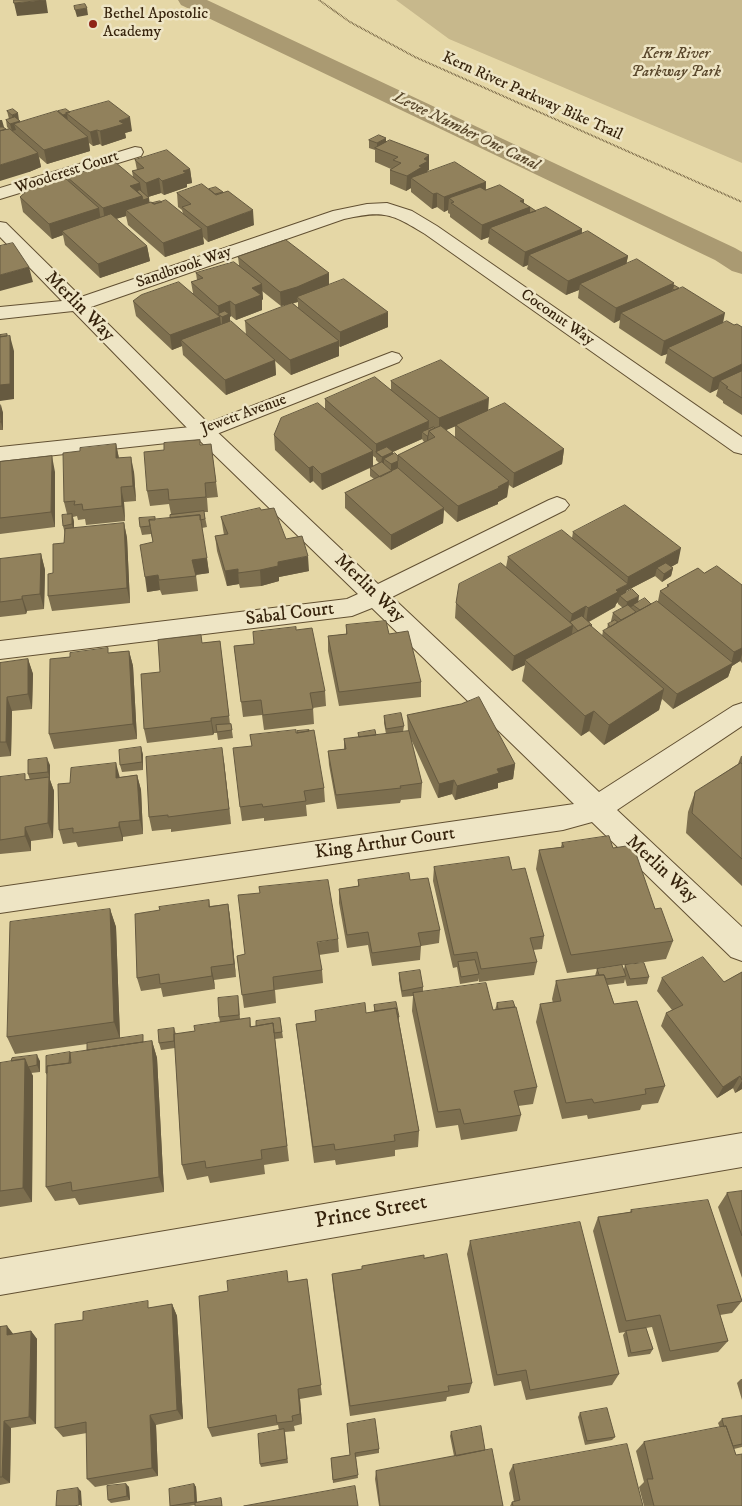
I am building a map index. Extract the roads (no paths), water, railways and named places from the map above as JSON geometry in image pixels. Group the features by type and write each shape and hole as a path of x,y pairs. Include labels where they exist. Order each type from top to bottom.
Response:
{"street":[{"name":"Woodcrest Court","path":"0,194 135,152"},
{"name":"Sandbrook Way","path":"0,313 77,306 338,215 364,208"},
{"name":"Coconut Way","path":"364,208 393,209 408,216 742,447"},
{"name":"Merlin Way","path":"0,227 204,432 742,947"},
{"name":"Jewett Avenue","path":"0,454 204,432 392,358"},
{"name":"Sabal Court","path":"0,650 352,607 557,505"},
{"name":"King Arthur Court","path":"0,900 563,818 596,809 742,713"},
{"name":"Prince Street","path":"0,1277 742,1150"}],"waterway":[{"name":"Levee Number One Canal","path":"189,0 725,254 742,265"}],"place":[{"name":"Bethel Apostolic Academy","path":"93,24"}],"park label":[{"name":"Kern River Parkway Park","path":"676,64"}]}
